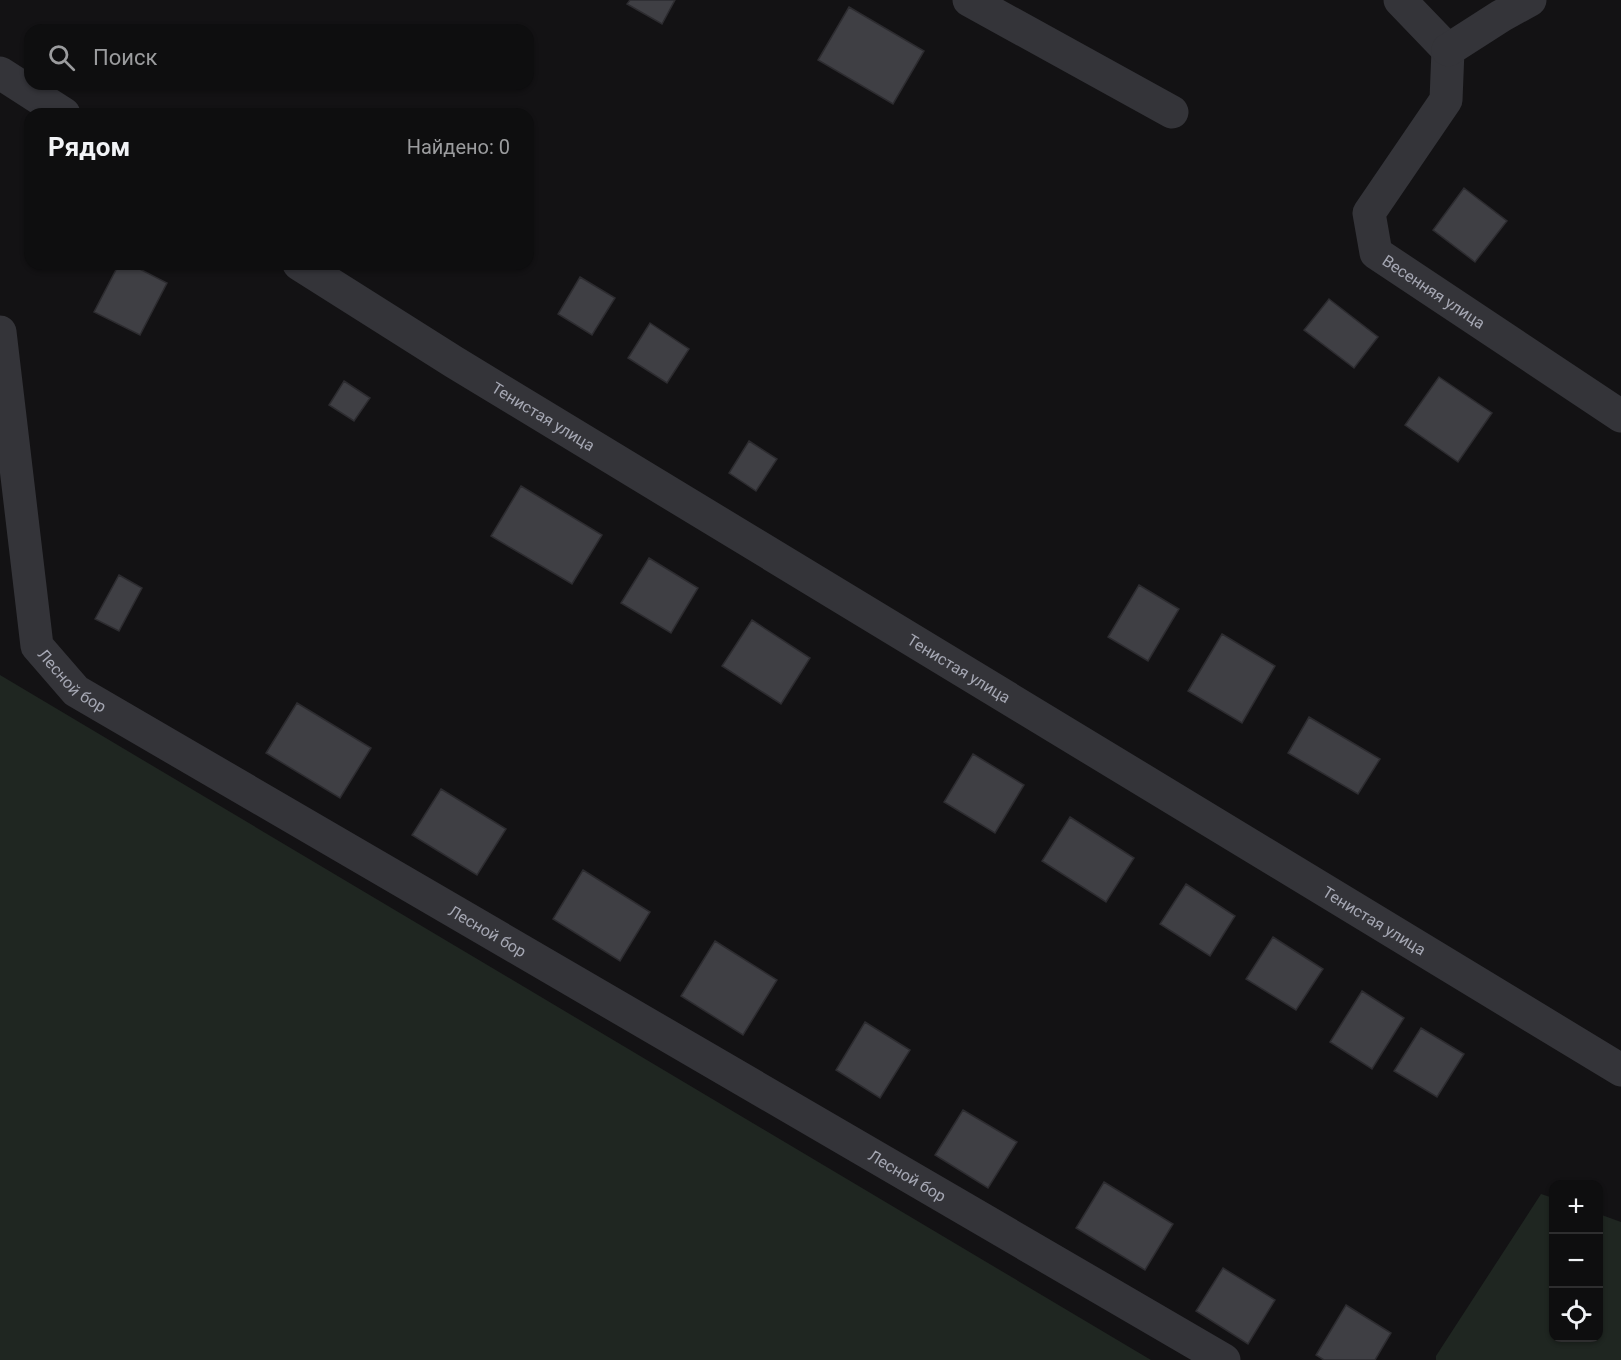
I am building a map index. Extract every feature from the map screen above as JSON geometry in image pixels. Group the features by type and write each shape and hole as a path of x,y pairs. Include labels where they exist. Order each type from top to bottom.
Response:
{"street":[{"path":"969,0 1172,112"},
{"path":"1400,0 1448,50 1530,0"},
{"name":"Весенняя улица","path":"1448,50 1446,100 1369,213 1376,253 1621,416"},
{"path":"0,73 24,88"},
{"path":"27,90 55,108"},
{"name":"Тенистая улица","path":"308,270 474,375 1621,1070"},
{"name":"Лесной бор","path":"0,332 37,646 76,691 1224,1360"}],"shaded area":[{"path":"0,675 1151,1360 0,1360"},
{"path":"1541,1194 1549,1197 1549,1342 1603,1342 1603,1215 1621,1222 1621,1360 1436,1360 1436,1356"}],"building":[{"path":"630,0 675,0 662,24 627,4"},
{"path":"849,7 924,51 893,104 818,60"},
{"path":"1464,188 1507,221 1475,262 1433,230"},
{"path":"116,270 142,270 167,283 140,335 94,312"},
{"path":"580,277 615,298 592,335 558,314"},
{"path":"1329,299 1378,337 1354,368 1304,330"},
{"path":"650,323 689,349 667,383 628,358"},
{"path":"1439,377 1492,413 1458,462 1405,425"},
{"path":"344,381 370,398 354,421 329,405"},
{"path":"749,441 777,459 756,491 729,473"},
{"path":"521,486 602,535 572,584 491,536"},
{"path":"649,558 698,588 671,633 621,603"},
{"path":"119,575 142,588 119,631 95,619"},
{"path":"1139,585 1179,609 1148,661 1108,637"},
{"path":"752,620 810,658 781,704 722,666"},
{"path":"1222,634 1275,666 1242,723 1188,691"},
{"path":"297,703 371,748 340,798 266,753"},
{"path":"1309,717 1380,759 1358,794 1288,753"},
{"path":"973,754 1024,785 995,833 944,802"},
{"path":"441,789 506,829 477,875 412,835"},
{"path":"1070,817 1134,858 1106,902 1042,861"},
{"path":"583,870 650,912 620,961 553,919"},
{"path":"1186,884 1235,916 1210,956 1160,924"},
{"path":"1273,937 1323,969 1296,1010 1246,979"},
{"path":"715,941 777,980 743,1035 681,996"},
{"path":"1362,991 1404,1018 1372,1069 1330,1042"},
{"path":"865,1022 910,1050 880,1098 836,1070"},
{"path":"1421,1028 1464,1054 1437,1097 1394,1071"},
{"path":"963,1110 1017,1142 988,1188 935,1155"},
{"path":"1104,1182 1173,1224 1145,1270 1076,1228"},
{"path":"1223,1268 1275,1300 1248,1344 1196,1311"},
{"path":"1346,1305 1391,1333 1375,1360 1324,1360 1316,1355"}]}
